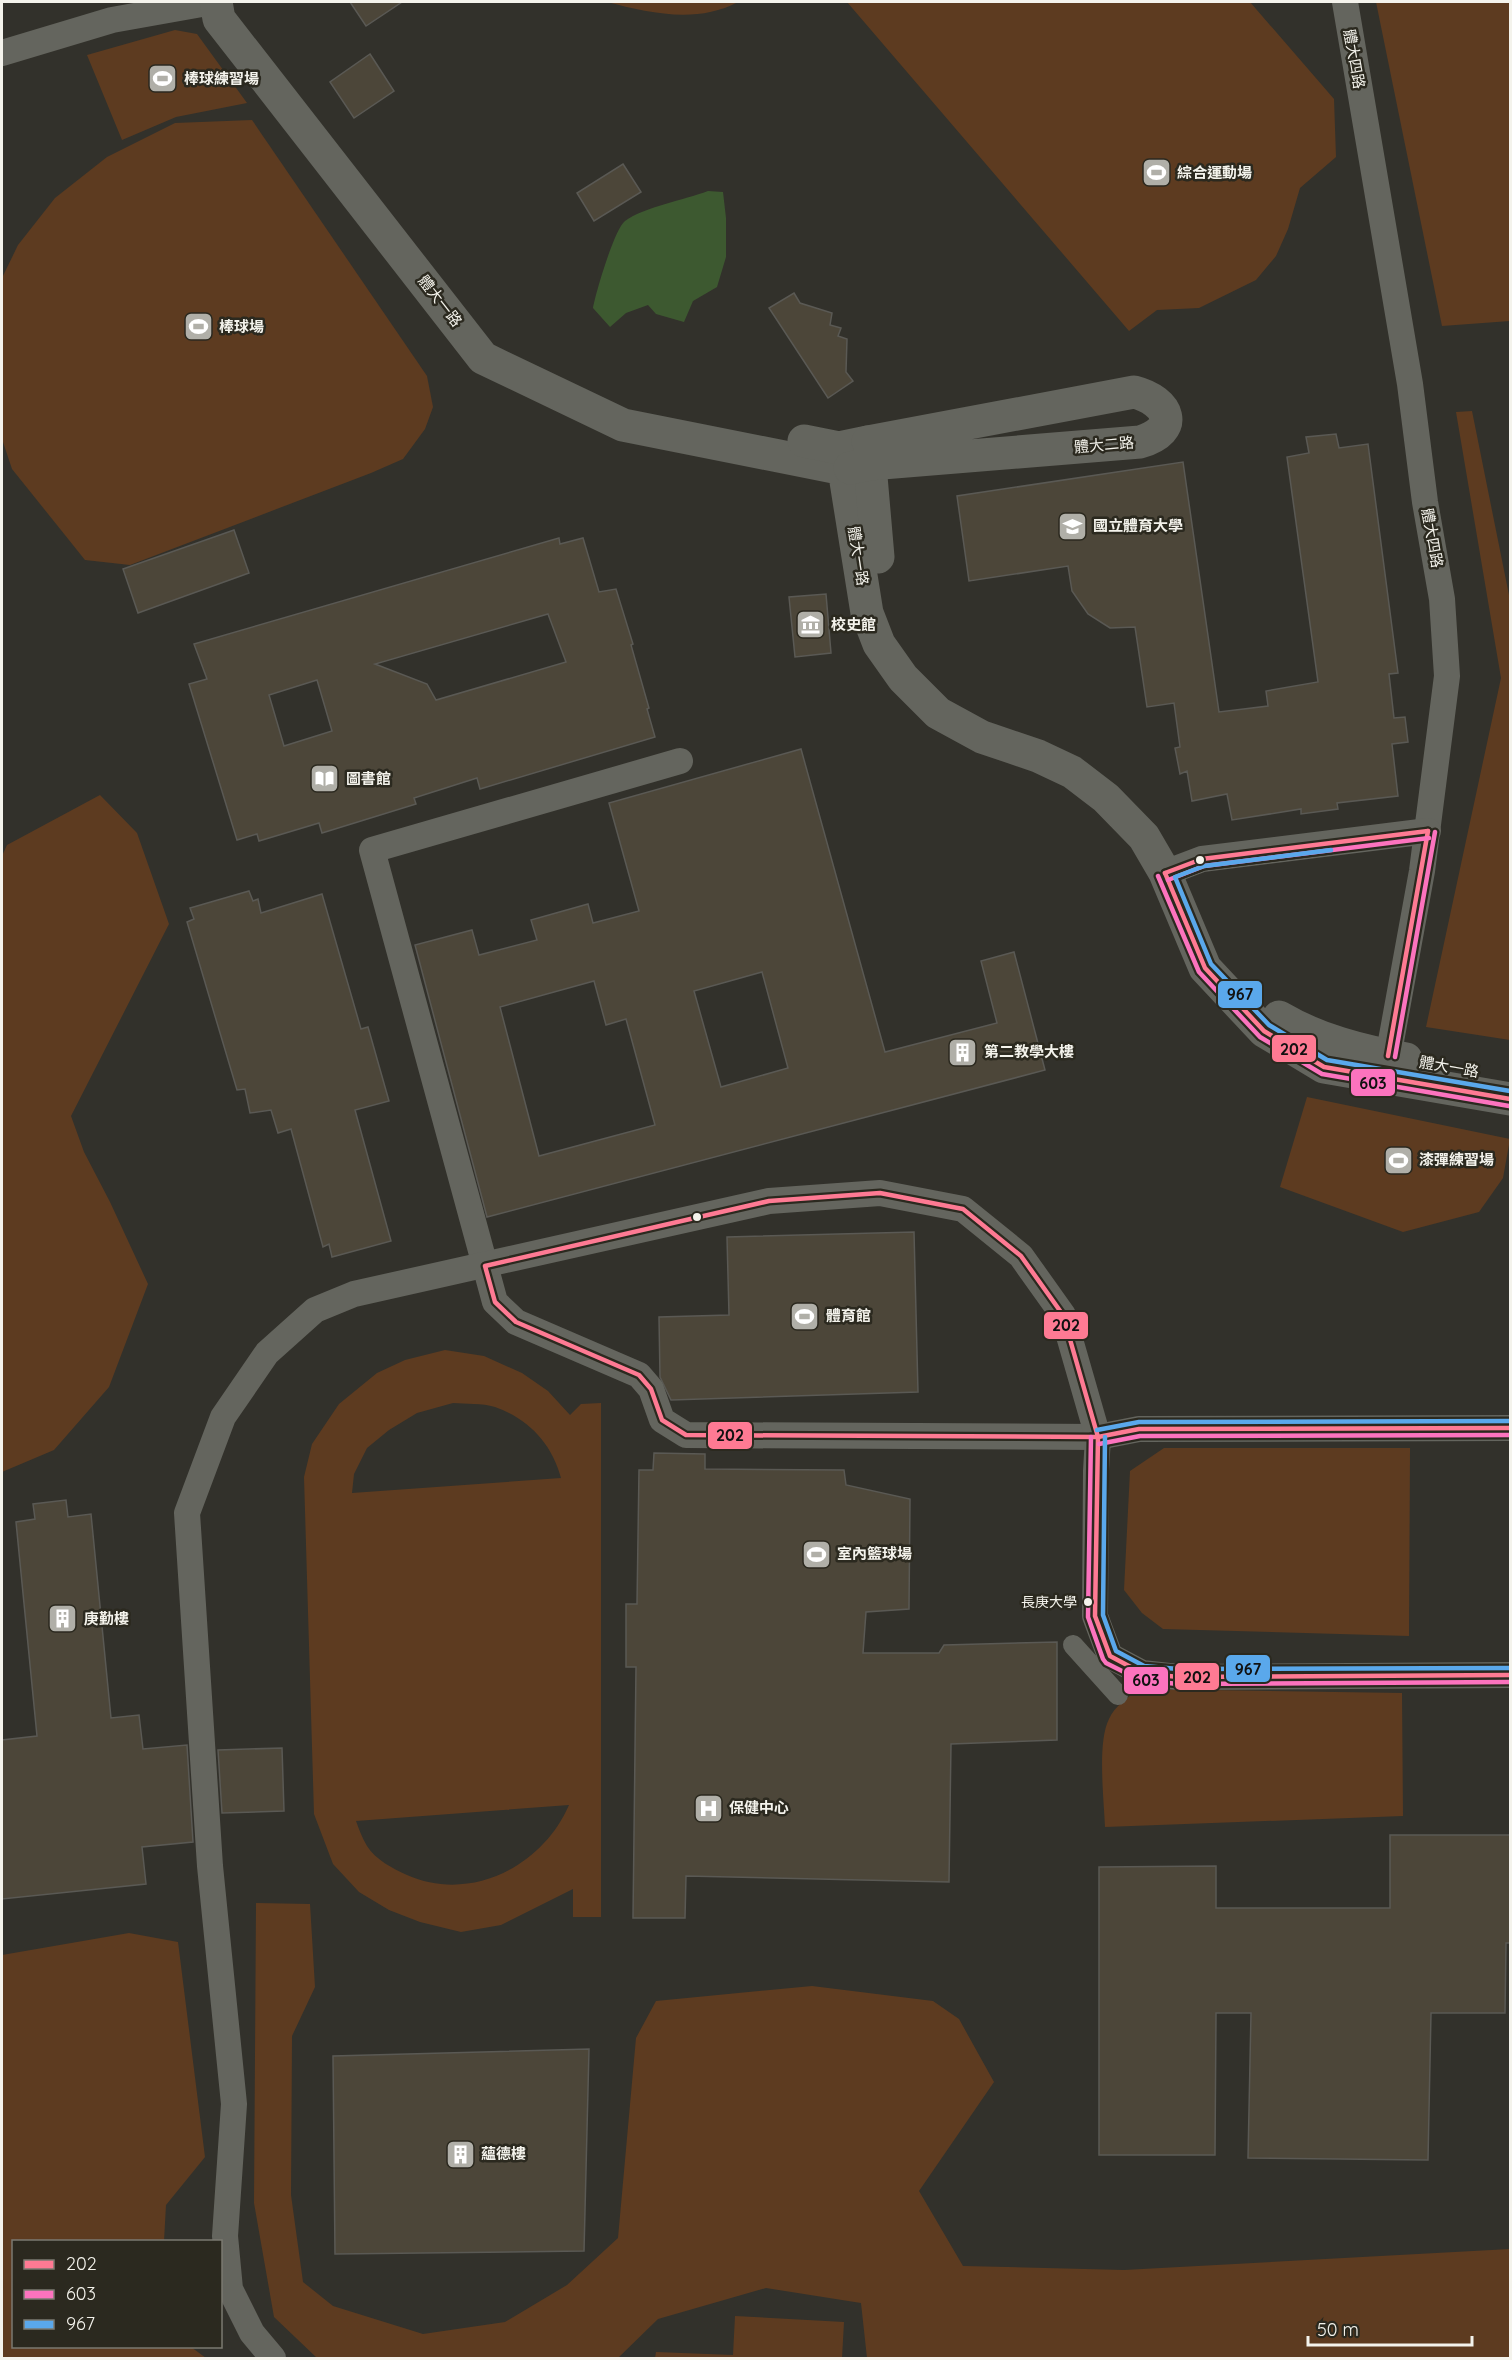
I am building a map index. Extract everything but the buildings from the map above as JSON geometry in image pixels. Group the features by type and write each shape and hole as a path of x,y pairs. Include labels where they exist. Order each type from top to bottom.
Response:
{"street":[{"name":"體大一路","path":"2,53 112,20 214,2 219,19 483,358 623,425 855,456"},
{"name":"體大一路","path":"233,2 499,347 632,408 855,456"},
{"name":"體大四路","path":"1345,2 1410,384 1425,502 1442,599 1447,676 1428,831 1387,1066"},
{"name":"體大二路","path":"1134,392 1150,397 1162,406 1166,420 1156,438 1140,442 855,456 1134,392"},
{"name":"體大一路","path":"855,456 880,577 896,634 916,667 945,694 997,724 1083,758 1117,787 1157,826 1173,870 1225,962 1279,1018 1387,1066 1510,1099"},
{"path":"680,760 372,850 495,1302 516,1322 639,1375 651,1389 662,1420 686,1435 1098,1437 1139,1429 1510,1428"},
{"path":"1173,870 1202,859 1428,831"},
{"name":"體大一路","path":"1387,1066 1510,1078"},
{"path":"273,2358 252,2333 230,2289 225,2236 234,2104 210,1866 188,1513 223,1417 267,1353 315,1310 354,1294 769,1201 880,1192 963,1209 1022,1256 1063,1315 1098,1437 1095,1617 1110,1656 1142,1673 1178,1677 1510,1675"},
{"path":"1073,1645 1118,1695"}],"shaded area":[{"path":"607,2 738,2 722,9 690,15 656,13"},
{"name":"綜合運動場","path":"847,2 1250,2 1334,99 1336,157 1300,188 1288,229 1276,256 1256,280 1199,308 1157,310 1129,331"},
{"path":"1376,2 1510,2 1510,321 1442,326"},
{"name":"棒球練習場","path":"175,30 197,34 247,103 176,117 122,140 87,55"},
{"name":"棒球場","path":"252,120 427,376 433,407 425,429 403,459 371,473 130,565 85,560 12,469 2,439 2,278 18,245 55,198 107,157 175,123"},
{"path":"708,191 723,192 726,218 726,257 717,287 693,301 684,322 656,314 648,305 626,313 610,327 593,308 606,262 616,236 625,221 665,204"},
{"path":"1472,411 1510,600 1510,1040 1426,1027 1501,678 1456,412"},
{"path":"100,795 137,833 169,924 71,1116 84,1152 148,1284 109,1387 54,1450 2,1472 2,856 7,845"},
{"name":"漆彈練習場","path":"1307,1097 1510,1139 1503,1178 1479,1212 1403,1232 1280,1187"},
{"path":"445,1350 484,1356 522,1373 548,1391 570,1415 581,1404 601,1403 601,1917 573,1917 573,1889 501,1925 461,1932 420,1922 389,1910 359,1892 333,1864 314,1814 304,1477 312,1444 339,1404 377,1373 405,1360","holes":["453,1403 495,1407 518,1418 545,1444 552,1454 561,1478 352,1493 354,1474 367,1448 389,1430 417,1413","569,1805 557,1827 541,1846 522,1862 502,1874 479,1882 455,1885 431,1883 407,1875 385,1863 367,1846 356,1821"]},
{"path":"1164,1448 1410,1448 1409,1636 1163,1629 1142,1613 1124,1590 1130,1471"},
{"path":"1139,1689 1402,1693 1403,1816 1105,1827 1102,1756 1105,1729 1115,1710"},
{"path":"256,1903 310,1904 315,1987 292,2036 291,2195 303,2282 333,2306 423,2334 505,2322 567,2285 618,2238 636,2038 656,2001 812,1986 933,2001 959,2019 994,2082 919,2191 963,2266 1124,2270 1510,2249 1510,2358 867,2358 861,2303 766,2288 658,2319 618,2358 317,2358 274,2317 254,2203"},
{"path":"129,1933 178,1942 205,2157 166,2205 164,2240 12,2240 12,2348 192,2348 206,2358 2,2358 2,1955"},
{"path":"735,2316 844,2322 842,2358 655,2358 656,2352 733,2355"}],"transit line":[{"name":"202","path":"1165,873 1202,859 1428,831"},
{"name":"202","path":"1388,1056 1428,831"},
{"name":"603","path":"1395,1057 1435,832"},
{"name":"603","path":"1168,880 1204,866 1429,838"},
{"name":"967","path":"1331,850 1204,866 1175,877 1211,964 1269,1025 1327,1060 1510,1091"},
{"name":"202","path":"1165,873 1205,968 1264,1031 1324,1067 1510,1099"},
{"name":"603","path":"1158,876 1199,972 1260,1037 1322,1074 1509,1106"},
{"name":"202","path":"880,1193 963,1209 1021,1256 1063,1315 1098,1437 686,1435 662,1420 651,1389 639,1375 516,1322 495,1302 485,1266 769,1201 880,1193"},
{"name":"967","path":"1097,1430 1139,1422 1510,1421"},
{"name":"202","path":"1098,1437 1139,1429 1510,1428"},
{"name":"603","path":"1099,1444 1140,1436 1510,1435"},
{"name":"603","path":"1091,1437 1088,1617 1106,1663 1140,1680 1178,1684 1510,1682"},
{"name":"202","path":"1098,1437 1095,1616 1110,1656 1142,1673 1178,1677 1510,1675"},
{"name":"967","path":"1105,1437 1103,1615 1116,1651 1144,1666 1178,1669 1510,1668"}],"place":[{"name":"棒球練習場","path":"163,79"},
{"name":"綜合運動場","path":"1156,173"},
{"name":"棒球場","path":"198,327"},
{"name":"國立體育大學","path":"1072,526"},
{"name":"校史館","path":"810,625"},
{"name":"圖書館","path":"325,779"},
{"name":"第二教學大樓","path":"963,1052"},
{"name":"漆彈練習場","path":"1398,1160"},
{"name":"體育館","path":"805,1316"},
{"name":"室內籃球場","path":"816,1554"},
{"name":"長庚大學","path":"1088,1602"},
{"name":"庚勤樓","path":"63,1619"},
{"name":"保健中心","path":"708,1808"},
{"name":"蘊德樓","path":"460,2154"}]}
